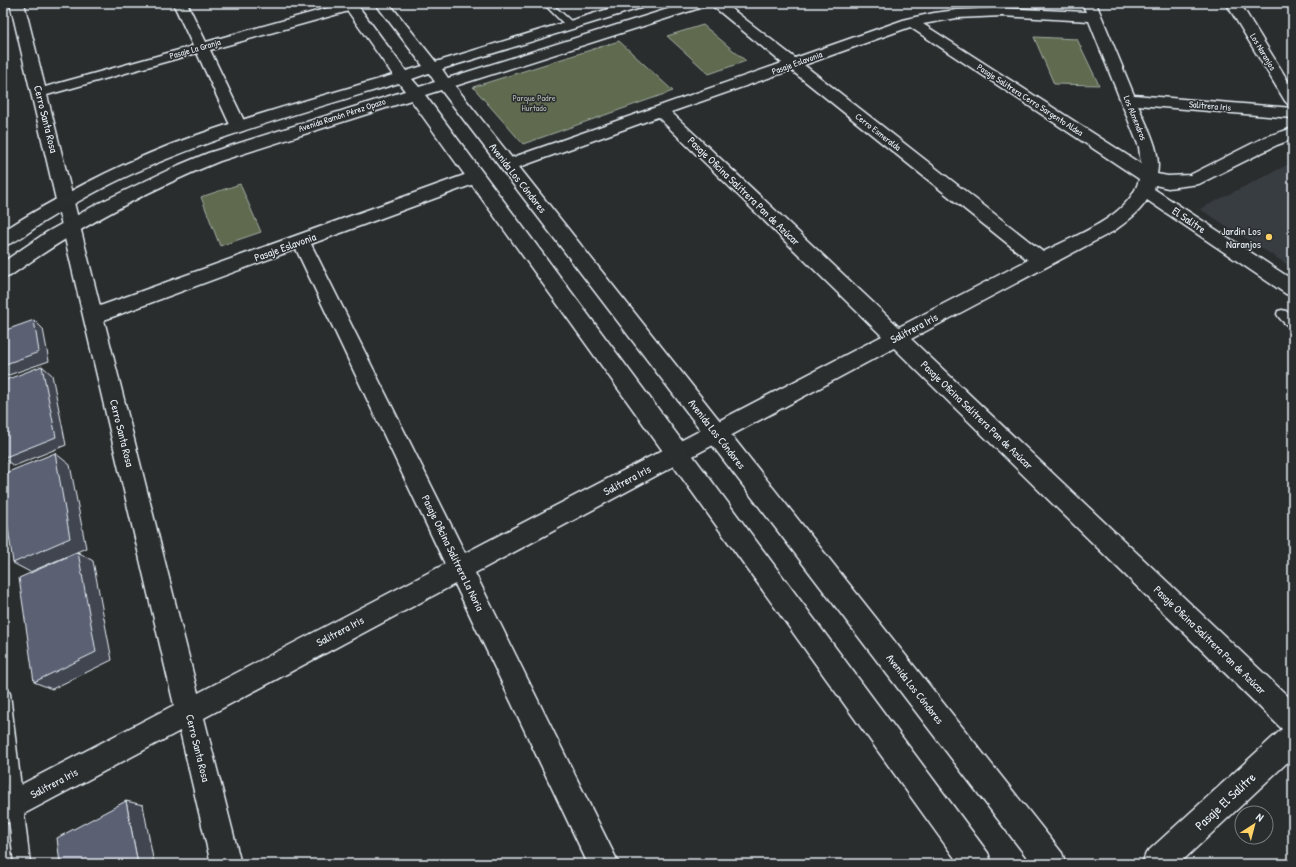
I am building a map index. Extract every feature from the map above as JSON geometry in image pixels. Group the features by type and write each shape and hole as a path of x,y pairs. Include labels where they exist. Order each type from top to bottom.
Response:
{"street":[{"name":"Cerro Santa Rosa","path":"17,3 226,864"},
{"path":"180,3 240,126"},
{"name":"Avenida Los Cóndores","path":"382,3 1051,864"},
{"name":"Avenida Ramón Pérez Opazo","path":"438,76 570,25 642,3"},
{"name":"Avenida Ramón Pérez Opazo","path":"3,240 69,213 129,193 165,176 214,156 409,85 701,3"},
{"name":"Cerro Esmeralda","path":"716,3 1041,261"},
{"name":"Los Almendros","path":"1089,3 1147,147 1150,163 1148,185"},
{"name":"Los Naranjos","path":"1234,3 1293,101"},
{"name":"Pasaje La Granja","path":"39,93 201,48 350,4"},
{"path":"350,4 977,864"},
{"name":"Pasaje Eslavonia","path":"508,165 910,22 951,14 988,11 1095,17"},
{"name":"Pasaje Salitrera Cerro Sargento Aldea","path":"910,22 1148,185"},
{"name":"Avenida Ramón Pérez Opazo","path":"3,271 69,213 130,168 162,154 240,126 409,85"},
{"name":"Salitrera Iris","path":"1127,99 1293,113"},
{"name":"Pasaje Oficina Salitrera Pan de Azúcar","path":"661,111 1293,720"},
{"path":"1148,185 1193,180 1271,141 1293,133"},
{"name":"Pasaje Eslavonia","path":"94,316 476,177"},
{"name":"Salitrera Iris","path":"716,433 1112,224 1126,214 1137,203 1148,185"},
{"name":"El Salitre","path":"1148,185 1293,289"},
{"name":"Pasaje Oficina Salitrera La Noria","path":"301,241 604,864"},
{"path":"677,453 716,433"},
{"name":"Salitrera Iris","path":"9,806 677,453"},
{"name":"Pasaje El Salitre","path":"1157,864 1293,738"}],"lane":[{"path":"547,3 570,25"},
{"path":"1282,314 1293,324"},
{"path":"3,694 9,806 22,864"}],"shaded area":[{"name":"Jardín Los Naranjos","path":"1293,162 1293,265 1288,265 1200,209"}],"green space":[{"path":"703,25 746,61 709,74 667,36"},
{"path":"1034,37 1077,39 1099,85 1054,84"},
{"name":"Parque Padre Hurtado","path":"619,41 673,91 523,144 473,87"},
{"path":"240,184 261,232 220,246 201,197"}],"building":[{"path":"34,320 39,352 3,365 3,331"},
{"path":"42,366 56,437 3,458 3,381"},
{"path":"55,453 70,538 13,563 3,493 3,474"},
{"path":"78,552 96,652 34,682 19,578"},
{"path":"126,801 138,864 60,864 57,838"}],"place":[{"name":"Jardín Los Naranjos","path":"1269,237"}]}
